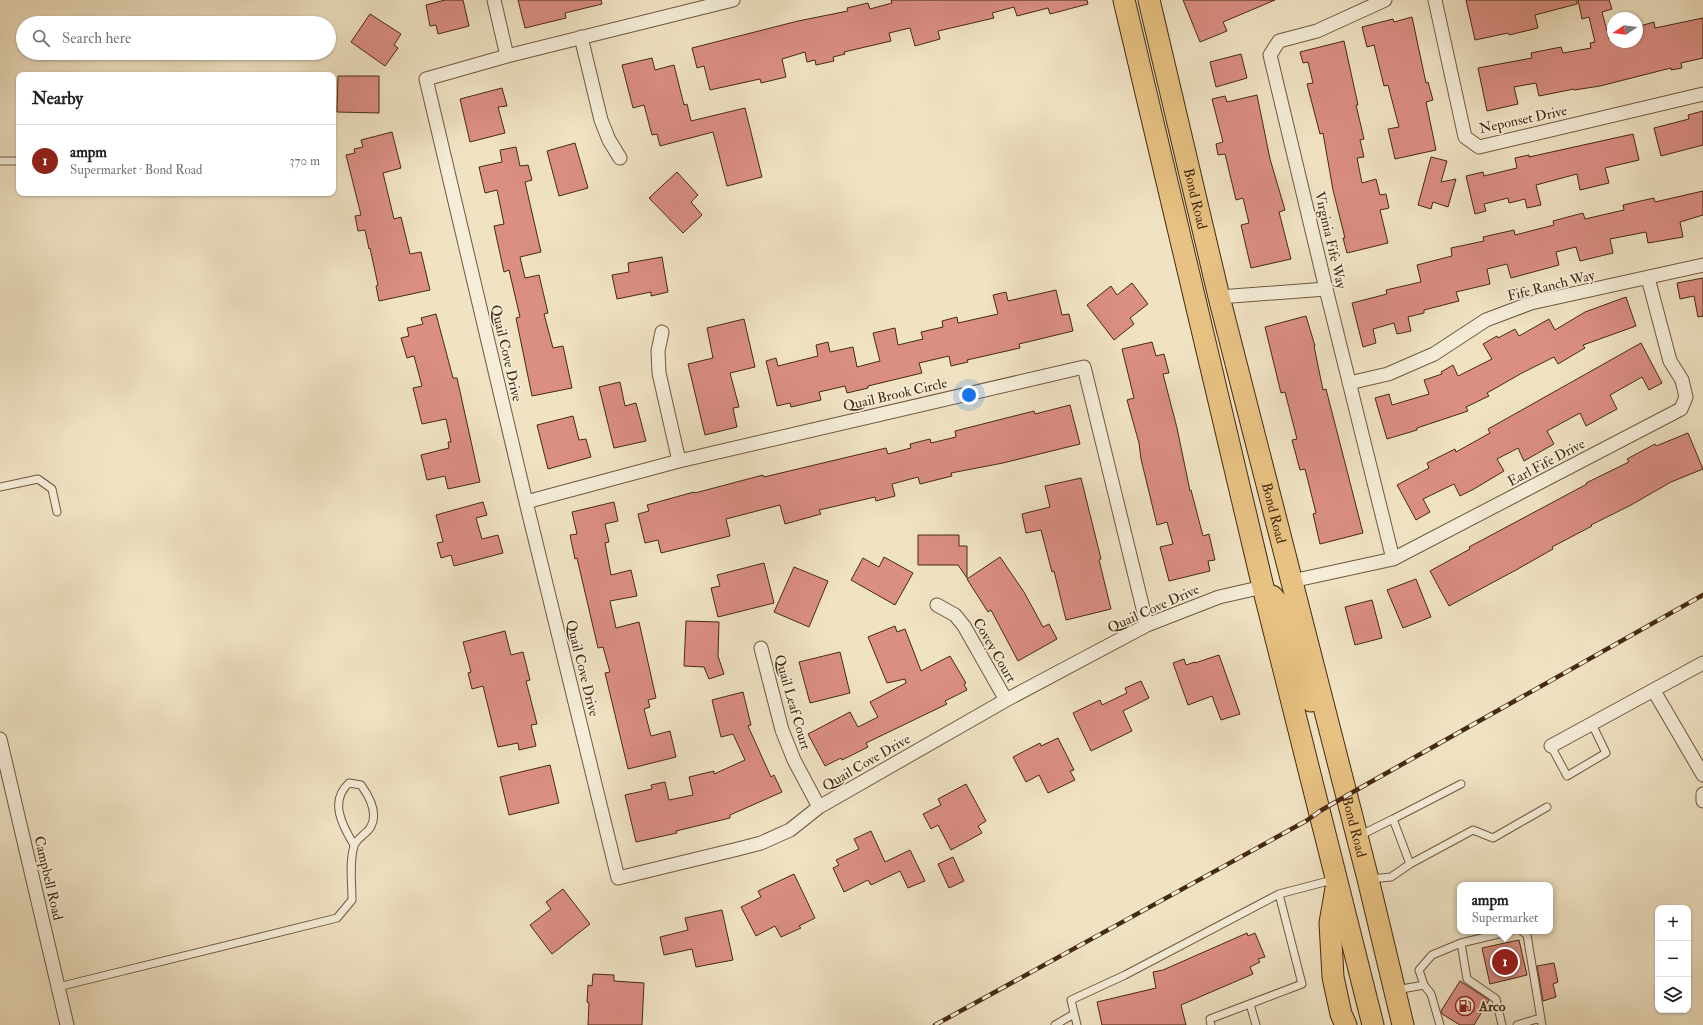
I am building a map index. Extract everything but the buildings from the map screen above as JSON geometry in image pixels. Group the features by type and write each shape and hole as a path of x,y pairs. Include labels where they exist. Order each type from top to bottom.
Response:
{"main road":[{"name":"Bond Road","path":"1124,0 1263,587 1337,879 1372,1025"},
{"name":"Bond Road","path":"1149,0 1219,297 1368,879 1403,1025"},
{"path":"1162,160 1176,183 1204,289 1212,296 1219,297"},
{"path":"1225,428 1240,446 1268,555 1275,572 1285,581 1292,581"},
{"path":"1263,587 1282,608 1287,621 1299,670 1313,708 1331,734"},
{"path":"1337,879 1330,923 1331,954 1333,977 1341,1014 1346,1025"}],"street":[{"path":"494,0 507,56"},
{"name":"Quail Cove Drive","path":"733,0 507,56 426,79 526,502 618,878 761,843 790,830 819,807 1006,700 1147,625 1219,597 1263,587"},
{"name":"Virginia Fife Way","path":"1385,0 1317,31 1279,41 1270,55 1393,559"},
{"name":"Neponset Drive","path":"1435,0 1465,137 1479,147 1703,94"},
{"path":"581,38 601,120 609,140 620,158"},
{"name":"Fife Ranch Way","path":"1349,383 1388,374 1434,354 1486,320 1531,303 1703,265"},
{"name":"Earl Fife Drive","path":"1292,581 1393,559 1681,409 1686,397 1682,380 1670,361 1648,278"},
{"path":"1219,297 1326,289"},
{"path":"662,332 658,351 659,373 679,460"},
{"name":"Quail Brook Circle","path":"526,502 679,460 1084,367 1147,625"},
{"name":"Covey Court","path":"937,605 955,615 964,626 1006,700"},
{"name":"Quail Leaf Court","path":"761,648 782,730 794,760 819,807"},
{"path":"1552,746 1703,662"},
{"path":"1654,690 1703,775"},
{"name":"Campbell Road","path":"0,739 67,1025"},
{"path":"1703,794 1703,801"}],"lane":[{"path":"0,161 16,160"},
{"path":"0,487 38,480 52,489 57,512"},
{"path":"1552,746 1567,776 1606,753 1592,724"},
{"path":"58,987 337,918 352,900 354,845 346,831 338,809 342,790 349,783 361,785 369,795 374,812 371,827 354,845"},
{"path":"1357,837 1461,784"},
{"path":"1368,879 1391,877 1410,864 1473,830 1493,838 1547,807"},
{"path":"1393,819 1410,864"},
{"path":"1076,1025 1071,1000 1125,975 1279,894 1337,879"},
{"path":"1211,1025 1210,1019 1302,984 1279,894"},
{"path":"1440,1025 1431,994 1424,985 1419,970 1432,955 1461,943 1498,934"},
{"path":"1517,1025 1541,1021 1526,934"},
{"path":"1461,943 1467,980 1496,999 1502,1025"},
{"path":"1394,991 1424,985"},
{"path":"1250,1004 1256,1025"},
{"path":"1055,1025 1074,1014"}],"railway":[{"path":"935,1025 1306,821 1320,811 1360,788 1703,595"}],"place":[{"name":"ampm","path":"1505,962"},
{"name":"Arco","path":"1465,1006"}]}
